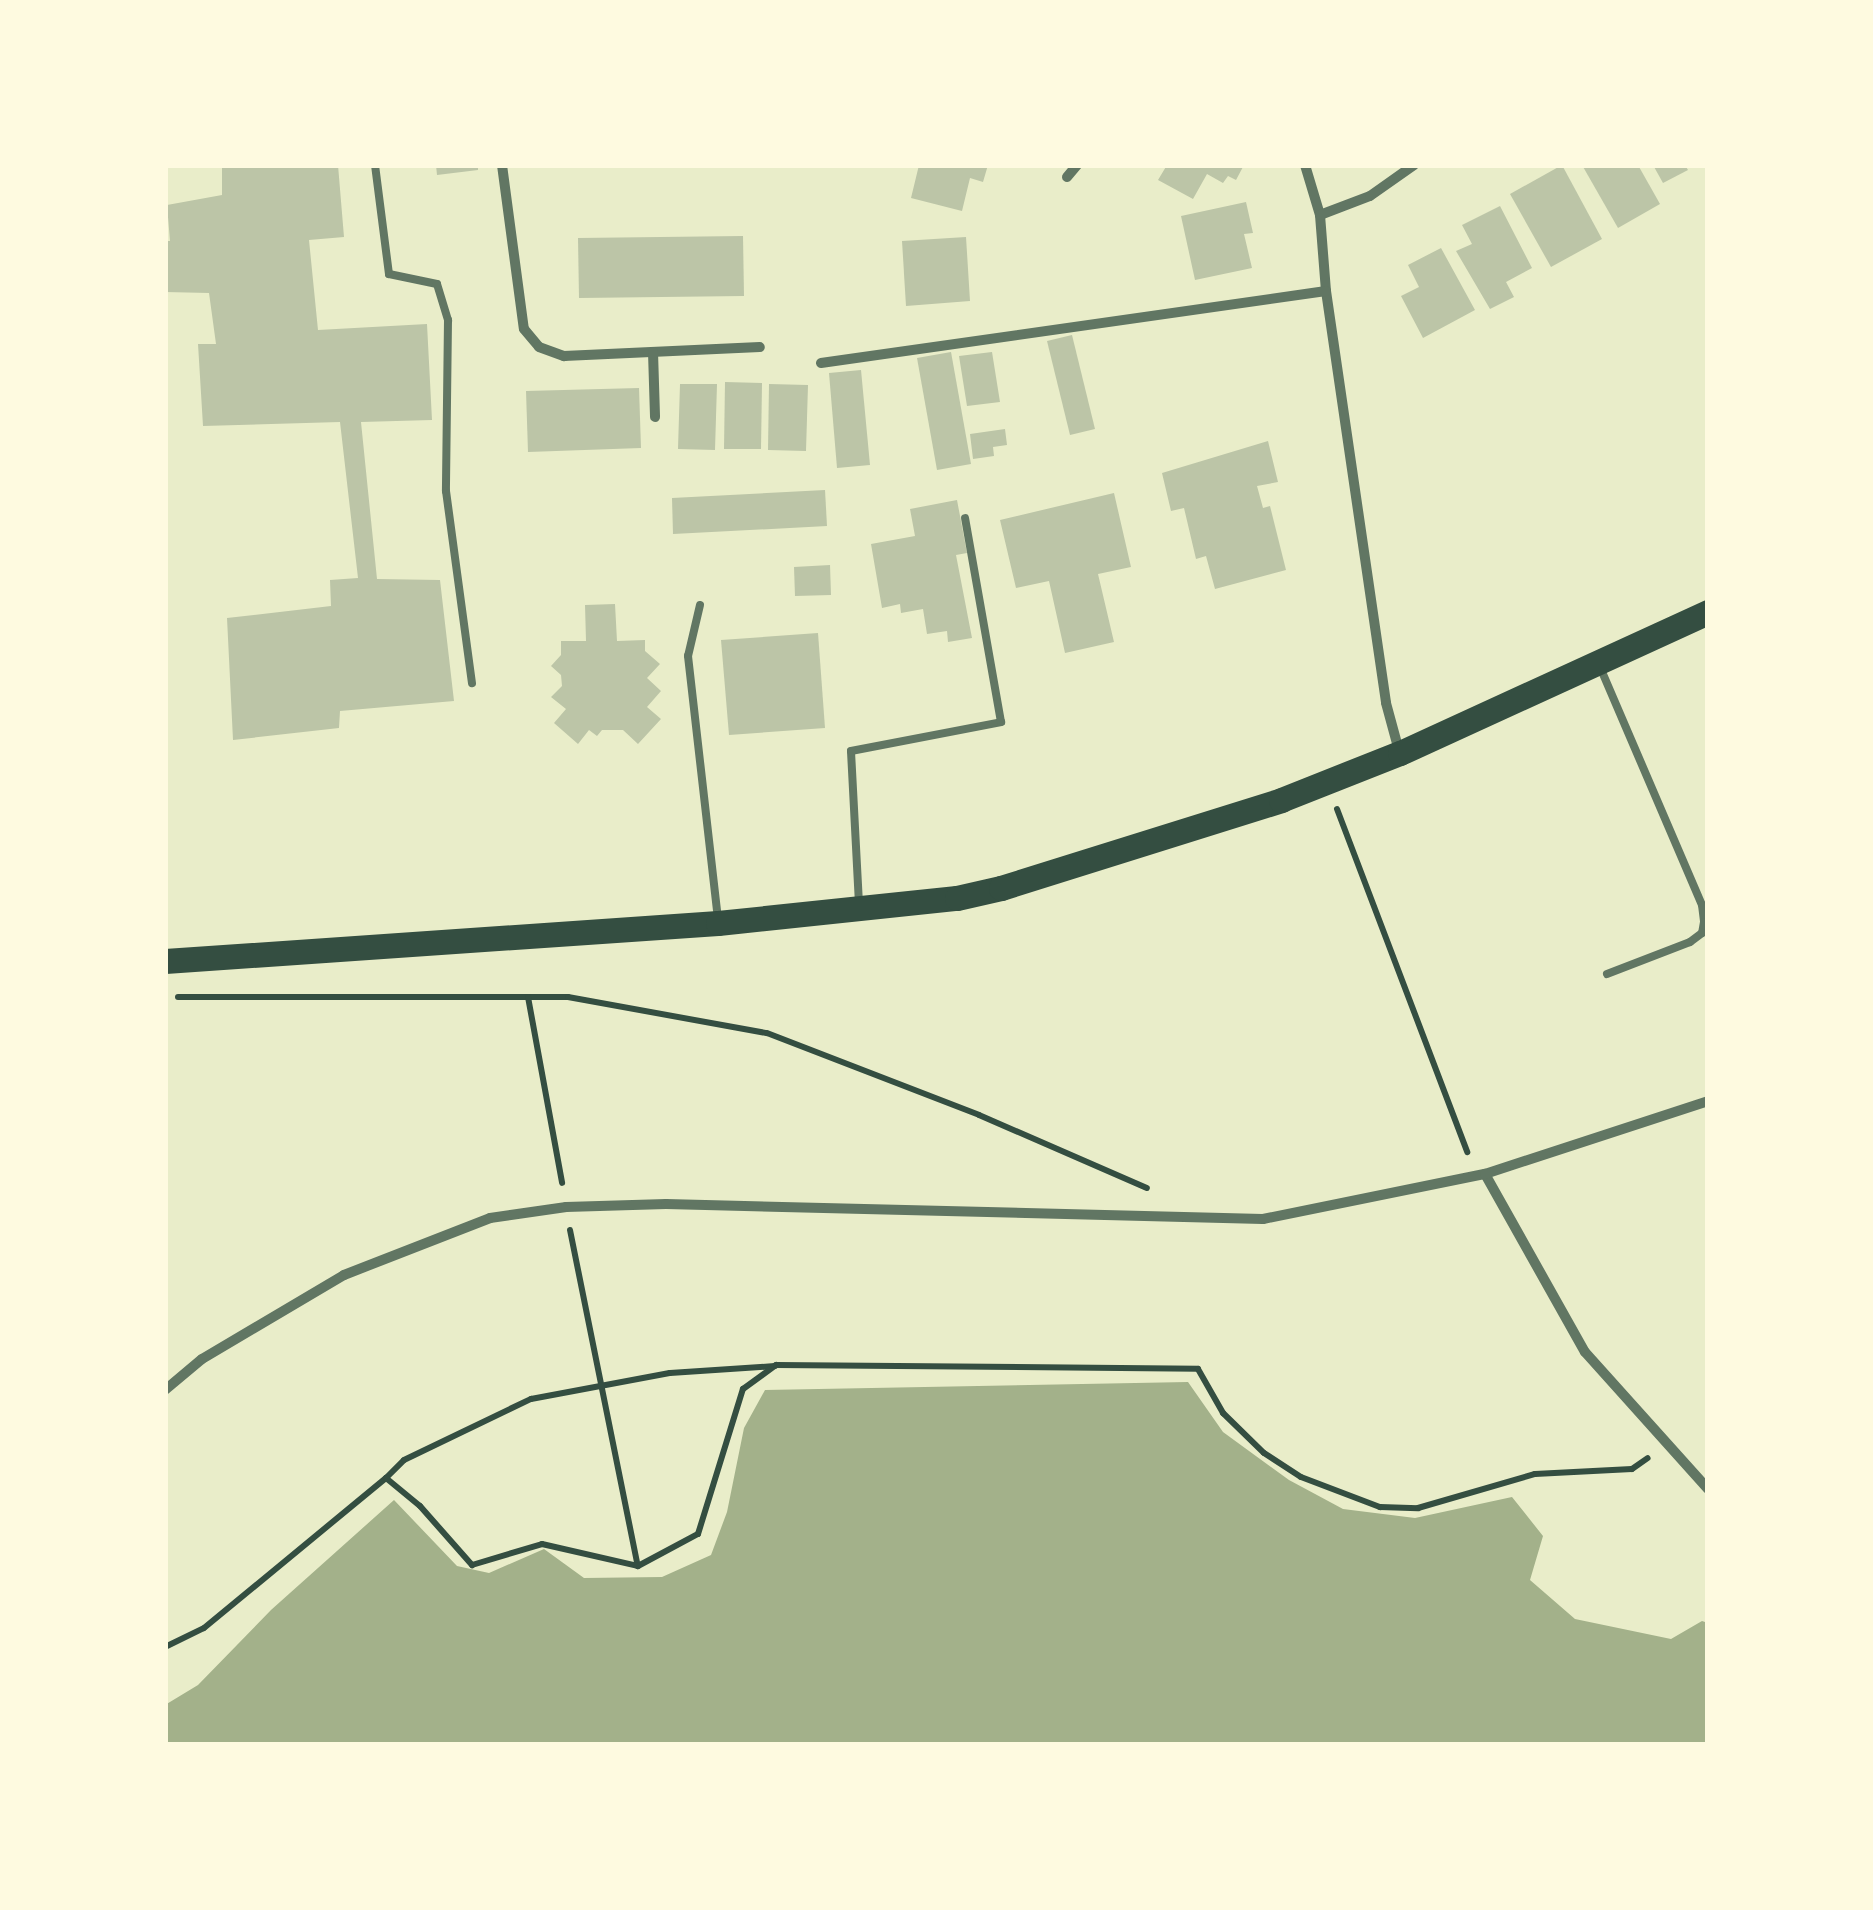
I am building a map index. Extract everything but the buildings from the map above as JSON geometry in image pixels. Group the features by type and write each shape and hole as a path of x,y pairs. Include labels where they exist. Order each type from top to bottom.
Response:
{"main road":[{"path":"165,961 718,923 1002,888 1281,800 1400,753 1708,612"}],"street":[{"path":"502,165 524,329 539,348 564,356 760,347"},
{"path":"1067,176 1077,165"},
{"path":"1305,165 1320,215 1326,291 1386,703 1400,753"},
{"path":"1320,215 1370,196 1414,165"},
{"path":"821,363 1326,291"},
{"path":"653,352 655,417"},
{"path":"165,1390 202,1359 344,1275 490,1218 566,1207 666,1204 1264,1219 1485,1174 1708,1101"},
{"path":"1485,1174 1586,1352 1666,1446 1708,1488"}],"lane":[{"path":"375,165 389,274 437,284 448,320 446,491 472,683"},
{"path":"859,908 852,751 1001,722 965,518"},
{"path":"700,606 688,656 718,923"},
{"path":"1598,662 1702,906 1704,922 1702,933 1690,942 1607,974"}],"path":[{"path":"1336,808 1462,1144 1485,1174"},
{"path":"165,997 568,998 767,1032 979,1115 1162,1194"},
{"path":"528,998 600,1386 638,1566"},
{"path":"165,1647 204,1628 404,1460 531,1400 670,1374 776,1366 1198,1369 1223,1412 1264,1453 1301,1477 1380,1507 1418,1508 1535,1474 1632,1469 1666,1446"},
{"path":"386,1478 420,1506 472,1565 542,1544 638,1566 698,1534 744,1389 776,1366"}],"shaded area":[{"path":"1188,1382 1223,1432 1289,1480 1343,1509 1415,1518 1512,1497 1543,1536 1530,1580 1575,1619 1671,1639 1702,1621 1708,1623 1708,1745 165,1745 165,1705 198,1685 271,1610 394,1500 457,1566 489,1573 544,1549 584,1578 662,1577 711,1555 727,1512 744,1428 765,1390"}]}
